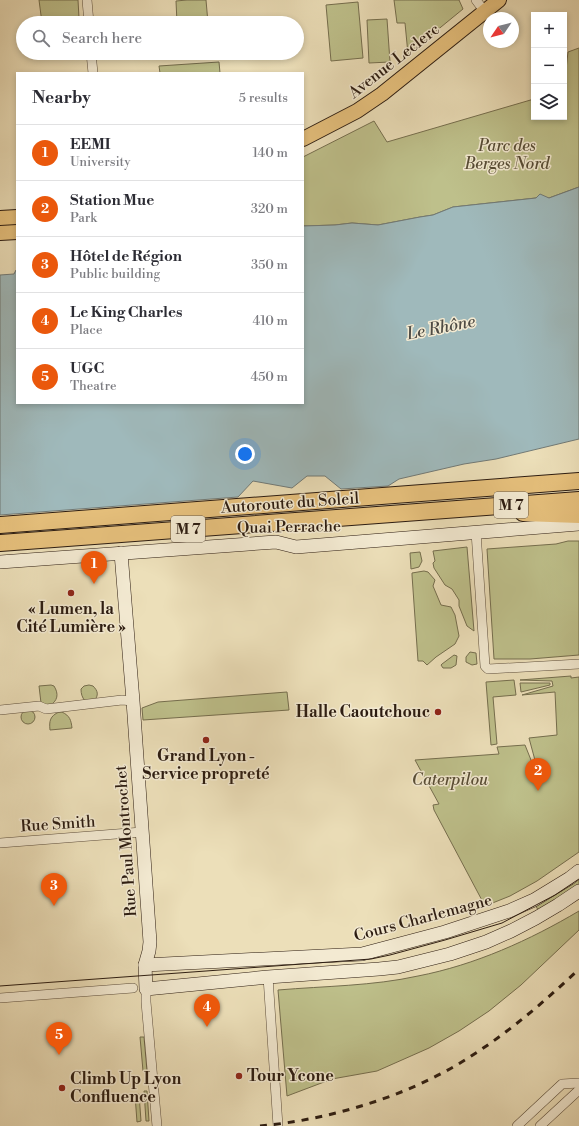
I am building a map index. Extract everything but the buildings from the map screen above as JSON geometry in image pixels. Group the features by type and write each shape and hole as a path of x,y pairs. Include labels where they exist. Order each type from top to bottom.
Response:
{"highway":[{"path":"533,485 579,472"},
{"name":"Autoroute du Soleil","path":"0,525 579,482"},
{"name":"Autoroute du Soleil","path":"0,543 579,500"},
{"path":"452,510 579,515"}],"main road":[{"name":"Avenue Leclerc","path":"485,12 499,0"},
{"name":"Avenue Leclerc","path":"304,138 357,111 382,94 483,14"},
{"path":"0,218 16,217"},
{"path":"0,233 16,232"}],"street":[{"path":"87,0 88,16"},
{"path":"476,0 485,12"},
{"path":"92,60 93,72"},
{"name":"Quai Perrache","path":"0,562 276,542 296,546 579,524"},
{"path":"476,532 485,666 488,669 579,664"},
{"name":"Rue Paul Montrochet","path":"121,553 150,942 140,988 146,1002 157,1126"},
{"path":"0,710 39,706 46,709 122,700 133,701"},
{"name":"Rue Smith","path":"0,843 142,832"},
{"name":"Cours Charlemagne","path":"145,965 362,954 438,934 509,911 534,900 579,871"},
{"path":"0,998 140,988 398,966 450,954 486,942 558,905 579,891"},
{"path":"268,977 278,1126"},
{"path":"517,1126 562,1084 579,1083"},
{"path":"540,1126 579,1090"}],"green space":[{"path":"39,0 78,0 79,16 41,16"},
{"path":"206,0 207,16 177,16 176,1"},
{"path":"394,0 459,0 463,9 408,54 405,23 397,23"},
{"path":"358,2 363,58 331,61 326,5"},
{"path":"387,19 390,62 369,63 367,20"},
{"name":"Parc des Berges Nord","path":"579,48 579,187 549,198 536,198 453,207 433,215 378,225 352,223 304,226 304,156 374,121 387,142 531,100 531,120 567,120 568,52"},
{"path":"219,62 220,72 160,72 159,66"},
{"path":"568,541 579,541 579,655 530,659 494,659 487,549 556,544"},
{"path":"467,547 474,631 467,626 459,606 459,600 452,589 445,585 434,568 433,563 435,561 433,551"},
{"path":"420,552 422,561 419,567 411,569 410,553"},
{"path":"424,571 428,572 435,580 433,586 441,605 451,607 455,615 459,636 455,644 427,665 423,661 418,661 412,575 412,573"},
{"path":"470,652 476,653 477,664 472,665 466,662 466,657"},
{"path":"454,655 457,656 456,665 451,668 443,668 441,665"},
{"name":"Caterpilou","path":"571,676 571,678 579,677 579,852 537,881 510,896 485,906 434,810 433,805 439,804 415,760 499,754 497,747 525,745 533,765 536,764 529,738 557,735 555,692 522,695 553,686 552,681 520,680"},
{"path":"514,680 516,695 493,697 497,744 491,745 486,682"},
{"path":"520,683 550,683 550,685 521,692"},
{"path":"51,685 56,689 57,697 56,700 49,706 41,703 39,686"},
{"path":"84,686 93,686 97,691 97,697 94,701 85,701 82,695 81,689"},
{"path":"287,692 289,710 143,720 142,708 158,702"},
{"path":"28,710 33,712 35,717 33,722 28,724 23,722 21,717 23,712"},
{"path":"59,712 65,714 71,720 72,728 50,730 51,719"},
{"path":"579,875 579,886 540,913 534,903"},
{"path":"579,911 579,930 521,985 489,1011 459,1031 429,1048 377,1071 332,1079 287,1096 278,990 384,982 439,971 502,950 541,932"},
{"path":"140,1037 144,1037 147,1071 143,1071"},
{"path":"144,1091 147,1091 149,1121 146,1121"},
{"path":"139,1094 141,1121 137,1122 135,1095"}],"water":[{"name":"Le Rhône","path":"579,187 579,439 496,459 464,464 399,479 388,486 341,489 325,476 307,476 292,488 253,481 238,497 0,515 0,275 14,274 16,270 16,404 304,404 304,226 352,223 378,225 433,215 453,207 536,198 540,194 549,198"}],"tram line":[{"path":"0,986 371,959 445,940 502,923 555,895 579,879"}],"railway":[{"path":"260,1126 310,1119 336,1113 386,1098 433,1078 472,1056 488,1045 550,996 579,969"}],"place":[{"name":"EEMI","path":"94,584"},
{"name":"« Lumen, la Cité Lumière »","path":"71,593"},
{"name":"Halle Caoutchouc","path":"438,712"},
{"name":"Grand Lyon - Service propreté","path":"206,740"},
{"name":"Station Mue","path":"538,791"},
{"name":"Hôtel de Région","path":"54,906"},
{"name":"Le King Charles","path":"207,1027"},
{"name":"UGC","path":"59,1055"},
{"name":"Tour Ycone","path":"239,1076"},
{"name":"Climb Up Lyon Confluence","path":"62,1088"}]}
